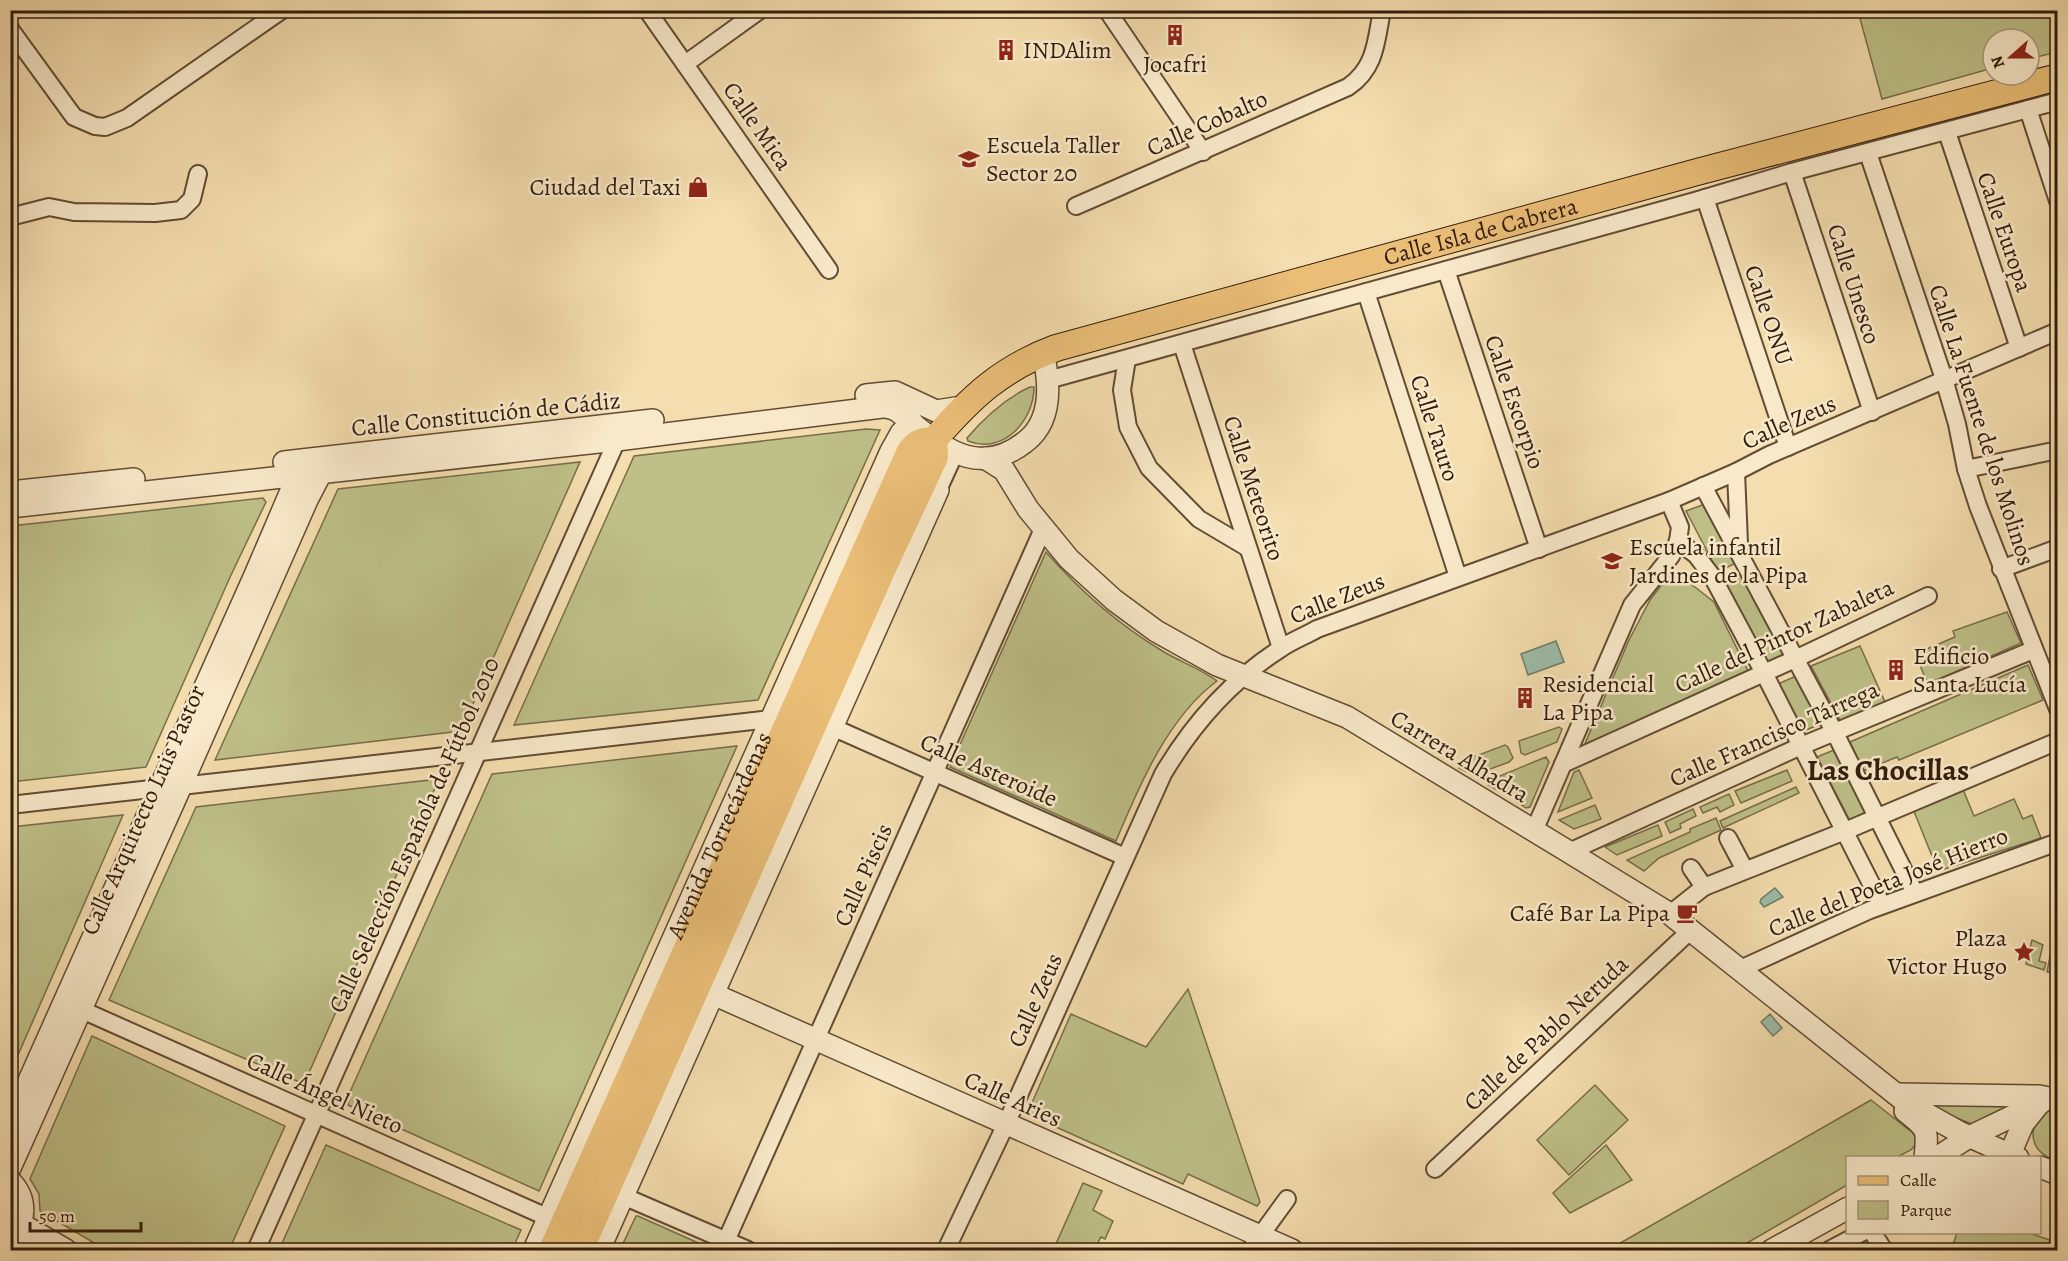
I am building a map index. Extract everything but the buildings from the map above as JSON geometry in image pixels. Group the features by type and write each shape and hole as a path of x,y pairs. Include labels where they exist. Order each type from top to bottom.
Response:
{"main road":[{"name":"Calle Isla de Cabrera","path":"931,443 962,407 1004,374 1043,352 1697,172 2058,77"},
{"name":"Avenida Torrecárdenas","path":"548,1242 909,453 931,443"},
{"name":"Avenida Torrecárdenas","path":"580,1251 875,586 931,443"}],"street":[{"path":"10,30 74,117 95,126 105,127 128,118 282,10"},
{"name":"Calle Mica","path":"648,10 829,270"},
{"path":"686,64 760,10"},
{"path":"1107,10 1203,152"},
{"name":"Calle Cobalto","path":"1077,206 1348,87 1363,75 1372,58 1382,10"},
{"name":"Calle Isla de Cabrera","path":"1048,380 1705,198 1792,171 1868,153 2058,101"},
{"path":"2028,109 2058,201"},
{"name":"Calle Europa","path":"1947,132 2019,348"},
{"name":"Calle La Fuente de los Molinos","path":"1868,153 1944,379 1957,424 1966,469 2001,569 2058,709"},
{"name":"Calle Unesco","path":"1792,171 1872,412"},
{"path":"10,217 49,207 74,212 156,213 181,210 192,199 198,174"},
{"name":"Calle ONU","path":"1705,198 1788,447"},
{"name":"Calle Escorpio","path":"1446,270 1539,549"},
{"name":"Calle Tauro","path":"1366,292 1458,578"},
{"name":"Calle Zeus","path":"946,1251 1006,1124 1157,786 1194,727 1243,676 1281,648 1317,629 1669,501 1788,447 2058,331"},
{"name":"Calle Meteorito","path":"1182,344 1281,648"},
{"path":"1004,470 1010,454 1030,438 1042,421 1047,407 1048,380 1043,352"},
{"path":"1127,358 1122,390 1128,427 1149,468 1199,519 1248,549"},
{"name":"Calle Constitución de Cádiz","path":"10,492 895,392 936,411 962,407"},
{"name":"Calle Constitución de Cádiz","path":"10,507 617,440 882,407 894,409 931,443 985,458"},
{"name":"Avenida Torrecárdenas","path":"548,1242 771,719 891,451 901,434 931,443"},
{"name":"Calle Selección Española de Fútbol 2010","path":"256,1251 617,440"},
{"path":"599,1251 938,490 931,443"},
{"path":"985,458 998,456 1015,449"},
{"path":"1966,469 2058,450"},
{"name":"Carrera Alhadra","path":"985,458 1004,470 1020,498 1043,529 1097,585 1130,613 1194,653 1243,676 1347,717 1670,914 1907,1103 1969,1137 2014,1156 2023,1124 2050,1099"},
{"path":"1736,472 1739,543 1737,550"},
{"name":"Calle Arquitecto Luis Pastor","path":"10,1168 321,473"},
{"name":"Calle Arquitecto Luis Pastor","path":"10,1123 291,492 296,474"},
{"path":"1703,486 1835,733 1915,893"},
{"path":"1534,831 1632,605 1671,556 1678,541 1680,526 1669,501"},
{"name":"Calle Piscis","path":"726,1241 1043,529"},
{"path":"1678,541 1696,555 1712,576 1764,673 1882,906"},
{"path":"2001,569 2058,549"},
{"name":"Calle del Pintor Zabaleta","path":"1563,764 1928,596"},
{"name":"Calle Francisco Tárrega","path":"1569,852 1801,746 2033,650"},
{"path":"182,786 771,719"},
{"name":"Calle Asteroide","path":"832,727 1125,857"},
{"path":"1670,914 1704,887 1845,831 2058,741"},
{"path":"10,805 160,788"},
{"path":"1728,838 1745,870"},
{"name":"Calle del Poeta José Hierro","path":"1738,970 1882,906 2058,842"},
{"path":"1691,868 1704,887"},
{"name":"Calle de Pablo Neruda","path":"1435,1169 1690,931"},
{"name":"Calle Aries","path":"713,994 1006,1124 1256,1244 1292,1251"},
{"name":"Calle Ángel Nieto","path":"82,1010 316,1115 548,1242"},
{"path":"1896,1094 2039,1096 2050,1099"},
{"name":"Carrera Alhadra","path":"1896,1094 1896,1103 1924,1128 1928,1141 1925,1156"},
{"path":"1939,1156 1969,1137 2050,1099"},
{"path":"2041,1167 2058,1174"},
{"path":"10,1181 21,1198 23,1211 14,1236"},
{"path":"623,1196 748,1251"},
{"path":"1256,1244 1287,1200"},
{"path":"1772,1251 1846,1209"},
{"path":"1829,1251 1861,1234"},
{"path":"1873,1234 1884,1251"},
{"path":"14,1236 29,1251"},
{"path":"14,1236 66,1251"}],"green space":[{"path":"1858,11 2057,11 2057,52 2041,56 2041,27 1981,27 1981,71 1882,99"},
{"path":"1030,387 1034,387 1029,412 1014,432 993,443 981,444 968,441 967,438 996,409"},
{"path":"866,429 880,430 758,700 514,725 634,456"},
{"path":"580,462 461,731 215,760 338,489"},
{"path":"263,498 266,502 146,767 11,782 11,526"},
{"path":"1705,504 1736,563 1718,572 1686,511"},
{"path":"1046,552 1086,594 1116,619 1147,642 1217,681 1184,713 1170,733 1145,776 1116,841 950,767"},
{"path":"1673,570 1714,602 1748,671 1584,746 1629,640 1650,600"},
{"path":"1742,573 1784,655 1766,663 1724,583"},
{"path":"2007,612 2021,643 1928,684 1915,654 1955,637 1953,631"},
{"path":"1860,646 1885,702 1841,722 1811,666"},
{"path":"2028,665 2043,700 1899,760 1897,757 1863,771 1850,742"},
{"path":"1796,676 1821,724 1803,731 1778,684"},
{"path":"1559,727 1562,729 1557,742 1525,755 1521,753 1519,741"},
{"path":"1505,745 1513,758 1509,762 1474,775 1459,768 1460,762"},
{"path":"737,746 539,1191 348,1105 350,1092 492,774"},
{"path":"1834,750 1868,813 1850,821 1817,757"},
{"path":"1546,757 1549,762 1530,807 1526,808 1516,801 1519,794 1503,786 1499,791 1488,785 1490,780"},
{"path":"1579,770 1592,798 1558,812 1574,772"},
{"path":"1787,770 1792,781 1741,803 1735,791"},
{"path":"439,779 304,1084 109,1000 196,807"},
{"path":"1796,787 1799,793 1723,828 1720,821"},
{"path":"1962,787 1974,816 2014,799 2023,819 2032,815 2041,838 1938,871 1913,809"},
{"path":"1729,794 1734,805 1720,812 1717,807 1703,813 1700,807"},
{"path":"1595,805 1601,819 1574,829 1559,820"},
{"path":"1693,809 1696,816 1680,824 1681,828 1670,833 1665,822"},
{"path":"123,815 11,1071 11,827"},
{"path":"1716,818 1721,830 1659,858 1644,871 1627,860 1690,832 1690,829"},
{"path":"1658,825 1662,836 1617,855 1605,847"},
{"path":"2032,940 2043,945 2039,961 2046,963 2044,970 2026,964"},
{"path":"2051,951 2057,952 2057,974 2047,972"},
{"path":"1188,989 1260,1202 1257,1206 1188,1174 1183,1184 1027,1114 1071,1014 1146,1047"},
{"path":"92,1036 285,1126 229,1250 106,1250 40,1211 39,1194 30,1179"},
{"path":"1595,1085 1628,1120 1569,1175 1537,1140"},
{"path":"1871,1100 1913,1133 1916,1138 1911,1150 1899,1156 1846,1156 1846,1186 1735,1250 1608,1250"},
{"path":"1917,1102 2023,1102 1979,1127"},
{"path":"2057,1108 2057,1160 2046,1156 2039,1150 2034,1142 2033,1134 2039,1117"},
{"path":"326,1145 521,1230 512,1250 279,1250"},
{"path":"1606,1145 1632,1180 1570,1213 1553,1193"},
{"path":"1083,1183 1102,1191 1093,1210 1113,1221 1105,1239 1101,1237 1095,1248 1075,1250 1056,1244"},
{"path":"638,1216 714,1250 620,1250"},
{"path":"1957,1234 2032,1234 2050,1240 2046,1250 1951,1250"}],"shaded area":[{"path":"1556,641 1564,662 1528,675 1521,654"},
{"path":"1775,888 1783,897 1764,907 1760,902 1761,899"},
{"path":"1770,1014 1782,1028 1773,1036 1761,1022"}],"place":[{"name":"Jocafri","path":"1175,35"},
{"name":"INDAlim","path":"1006,50"},
{"name":"Escuela Taller Sector 20","path":"969,159"},
{"name":"Ciudad del Taxi","path":"698,187"},
{"name":"Escuela infantil Jardines de la Pipa","path":"1612,561"},
{"name":"Edificio Santa Lucía","path":"1896,670"},
{"name":"Residencial La Pipa","path":"1525,698"},
{"name":"Café Bar La Pipa","path":"1687,913"},
{"name":"Plaza Victor Hugo","path":"2024,952"}],"district":[{"name":"Las Chocillas","path":"1888,770"}]}
